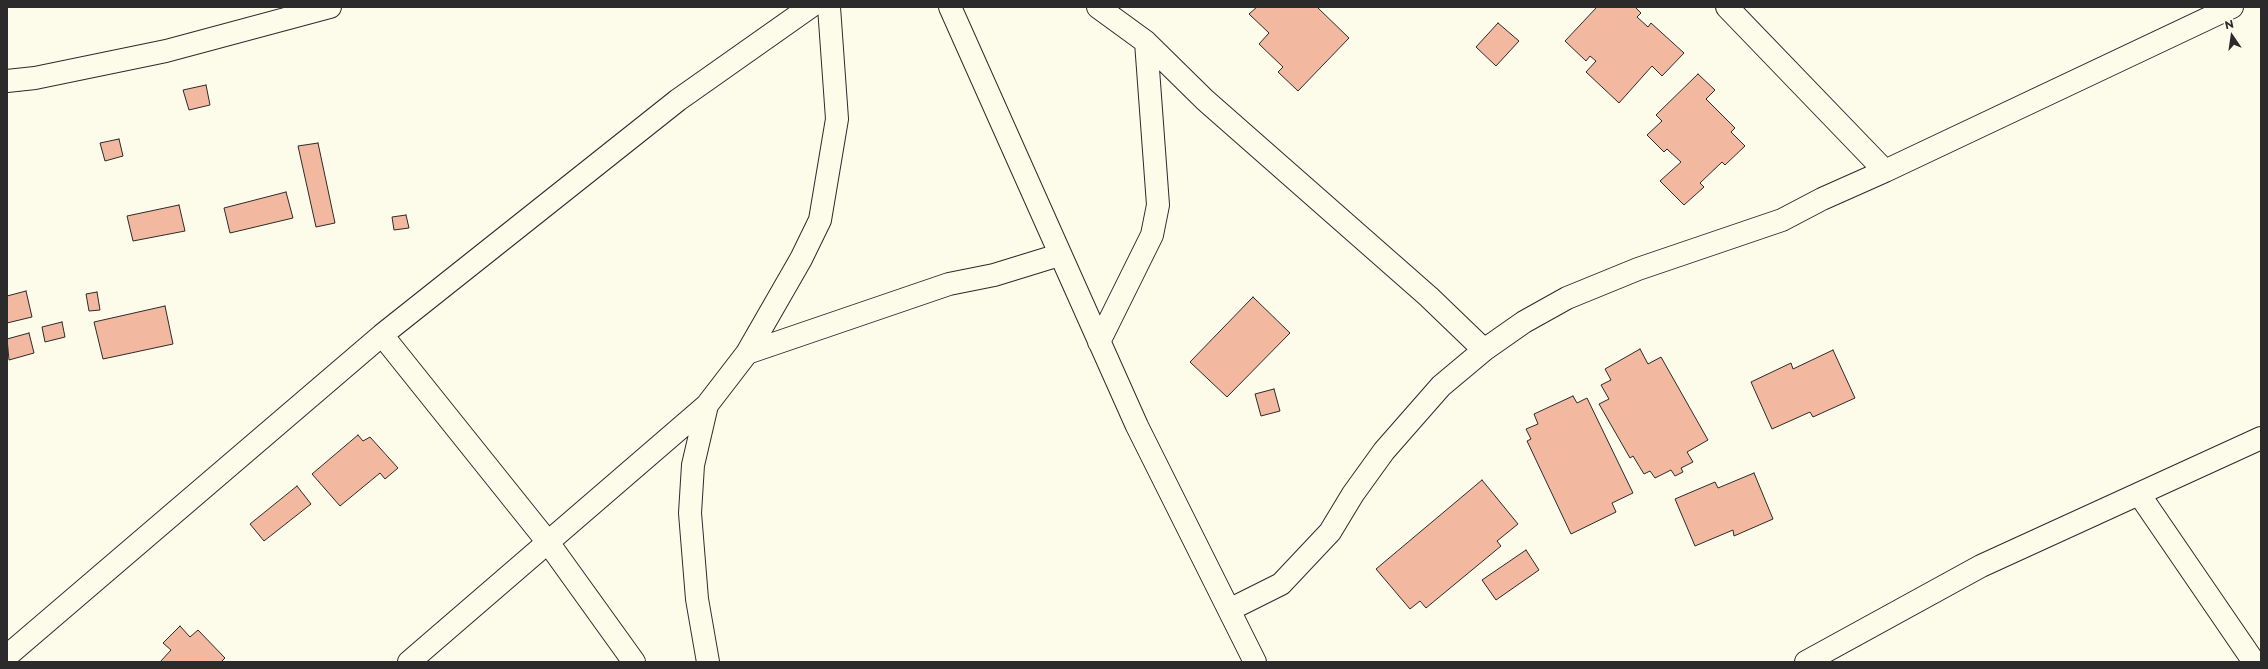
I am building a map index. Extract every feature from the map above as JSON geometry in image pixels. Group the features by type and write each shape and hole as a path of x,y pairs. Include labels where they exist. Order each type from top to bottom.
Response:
{"street":[{"path":"7,82 166,51 330,7"},
{"path":"7,656 382,335 678,100 810,7"},
{"path":"409,662 547,540 707,405 746,353 801,259 820,220 837,119 829,7"},
{"path":"950,7 1059,255 1137,426 1256,662"},
{"path":"1098,7 1146,42 1205,100 1429,297 1484,350"},
{"path":"1727,7 1885,171"},
{"path":"1229,610 1281,584 1310,555 1330,532 1353,494 1384,450 1441,386 1484,350 1524,322 1567,298 1638,268 1782,220 1822,199 1885,171 2232,7"},
{"path":"1099,342 1152,236 1158,206 1146,42"},
{"path":"746,353 949,284 994,275 1059,255"},
{"path":"382,335 547,540 634,662"},
{"path":"707,405 693,465 690,513 695,585 708,662"},
{"path":"1806,662 1981,566 2261,438"},
{"path":"2139,494 2254,662"}],"building":[{"path":"1257,7 1317,7 1349,38 1298,91 1278,72 1283,67 1259,44 1269,33 1249,14"},
{"path":"1597,7 1635,7 1641,13 1637,17 1648,27 1651,23 1684,53 1662,76 1652,66 1619,103 1586,72 1596,61 1590,56 1586,61 1565,41"},
{"path":"1498,23 1519,41 1496,66 1476,47"},
{"path":"1698,74 1715,90 1706,99 1735,128 1731,132 1745,146 1725,165 1722,162 1700,183 1704,187 1684,205 1660,181 1681,162 1667,149 1664,152 1647,135 1662,121 1656,115"},
{"path":"206,85 210,105 189,110 183,90"},
{"path":"119,139 123,156 105,161 100,143"},
{"path":"318,143 335,223 316,227 298,146"},
{"path":"286,192 293,218 230,233 224,208"},
{"path":"179,205 185,231 133,241 127,216"},
{"path":"406,215 409,228 394,230 392,217"},
{"path":"26,291 32,317 7,323 7,296"},
{"path":"97,292 100,310 89,311 86,294"},
{"path":"1253,297 1290,333 1227,397 1190,362"},
{"path":"165,306 173,344 103,359 94,322"},
{"path":"62,322 65,337 45,342 42,327"},
{"path":"29,333 34,353 9,360 7,339"},
{"path":"1640,349 1648,364 1661,357 1708,440 1687,452 1693,462 1681,468 1683,472 1675,476 1671,470 1655,478 1650,471 1644,474 1633,456 1630,458 1599,404 1609,399 1601,385 1611,380 1605,369"},
{"path":"1833,350 1855,398 1813,417 1810,412 1772,429 1751,382 1791,363 1793,369"},
{"path":"1274,389 1280,411 1261,416 1255,394"},
{"path":"1573,396 1577,403 1587,398 1633,493 1612,503 1616,512 1571,534 1527,441 1531,439 1526,429 1538,424 1534,414"},
{"path":"358,435 363,441 370,437 398,468 385,479 380,473 340,506 312,474"},
{"path":"1754,473 1773,519 1734,536 1733,530 1695,546 1675,499 1715,482 1718,488"},
{"path":"1482,480 1518,524 1497,541 1501,546 1426,608 1420,601 1410,609 1376,569"},
{"path":"297,486 311,504 264,541 250,524"},
{"path":"1526,550 1539,570 1496,600 1482,580"},
{"path":"180,626 190,637 198,630 225,658 221,662 160,662 171,650 163,643"}]}
